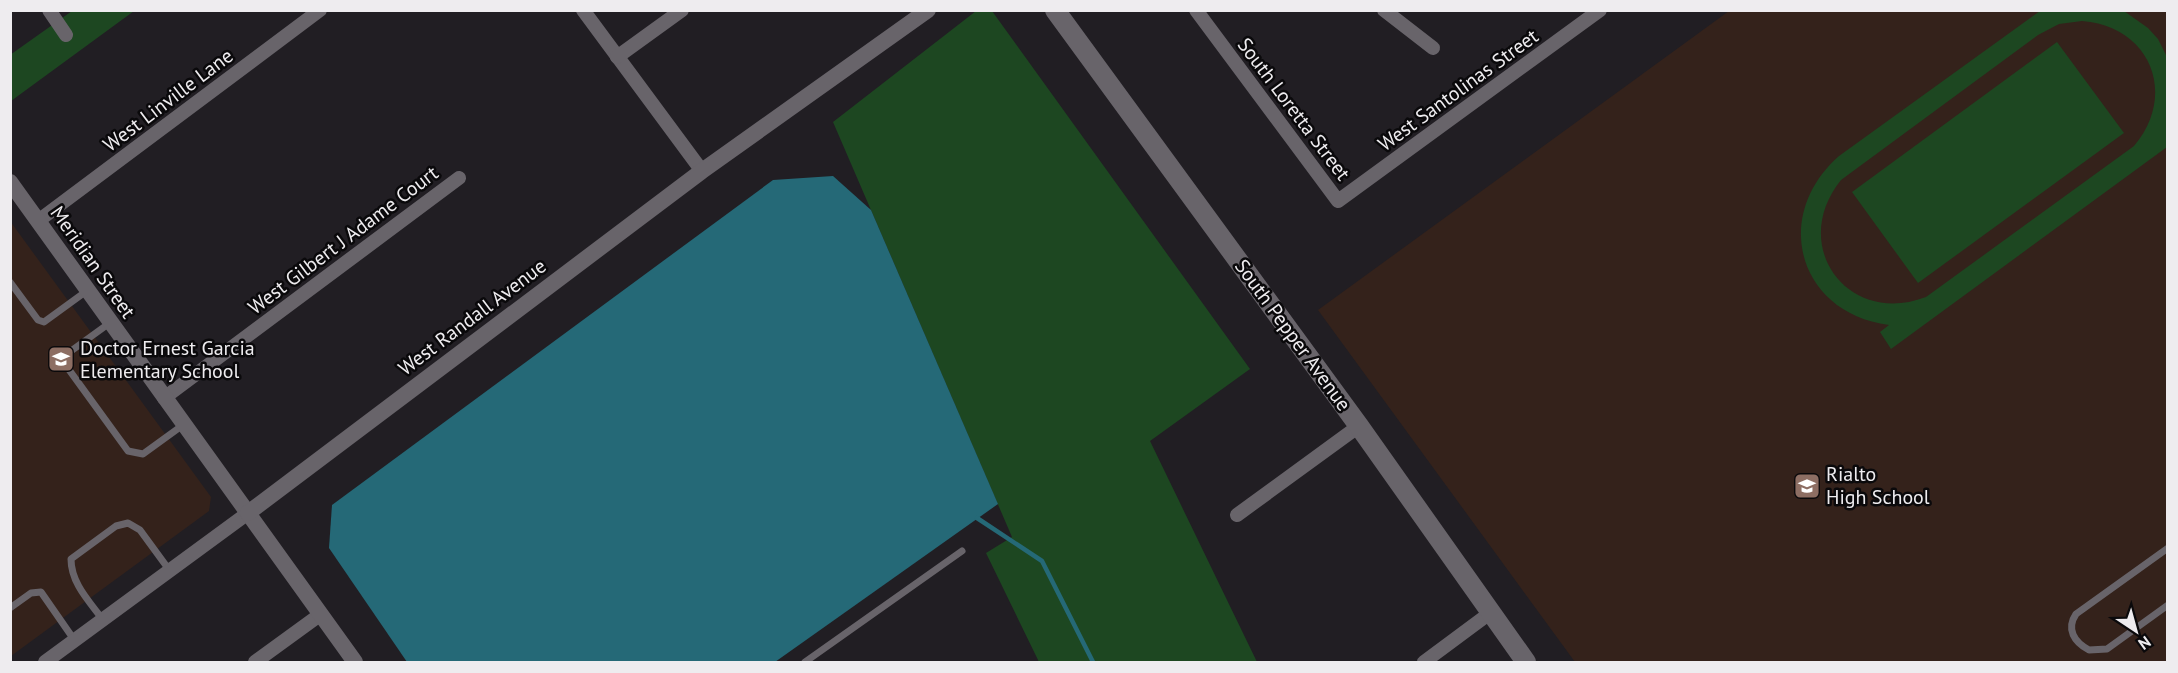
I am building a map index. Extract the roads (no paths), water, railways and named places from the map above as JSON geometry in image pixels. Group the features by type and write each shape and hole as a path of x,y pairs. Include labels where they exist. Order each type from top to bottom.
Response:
{"main road":[{"name":"South Pepper Avenue","path":"1055,10 1359,426 1526,663"}],"street":[{"path":"48,10 66,35"},
{"name":"West Linville Lane","path":"38,221 320,10"},
{"path":"583,10 702,171"},
{"path":"618,57 682,10"},
{"name":"West Randall Avenue","path":"45,663 702,171 928,10"},
{"name":"South Loretta Street","path":"1196,10 1338,201"},
{"path":"1384,10 1433,48"},
{"name":"West Santolinas Street","path":"1338,201 1600,10"},
{"name":"West Gilbert J Adame Court","path":"164,398 459,178"},
{"name":"Meridian Street","path":"10,182 355,663"},
{"path":"1237,515 1359,426"},
{"path":"1424,663 1490,613"},
{"path":"255,663 321,614"}],"lane":[{"path":"10,282 38,320 44,322 88,290"},
{"path":"111,322 71,351 67,367 128,451 143,454 183,424"},
{"path":"103,620 75,581 71,571 71,559 116,526 128,523 140,530 170,571"},
{"path":"2168,548 2076,614 2072,621 2071,632 2076,640 2089,650 2107,649 2168,605"},
{"path":"806,663 962,550"},
{"path":"10,608 31,592 41,592 75,641"}],"water":[{"path":"833,176 871,210 998,504 775,662 407,662 329,548 332,505 773,180"}],"waterway":[{"path":"977,518 1042,561 1093,662"}],"place":[{"name":"Doctor Ernest Garcia Elementary School","path":"61,359"},
{"name":"Rialto High School","path":"1807,486"}]}
